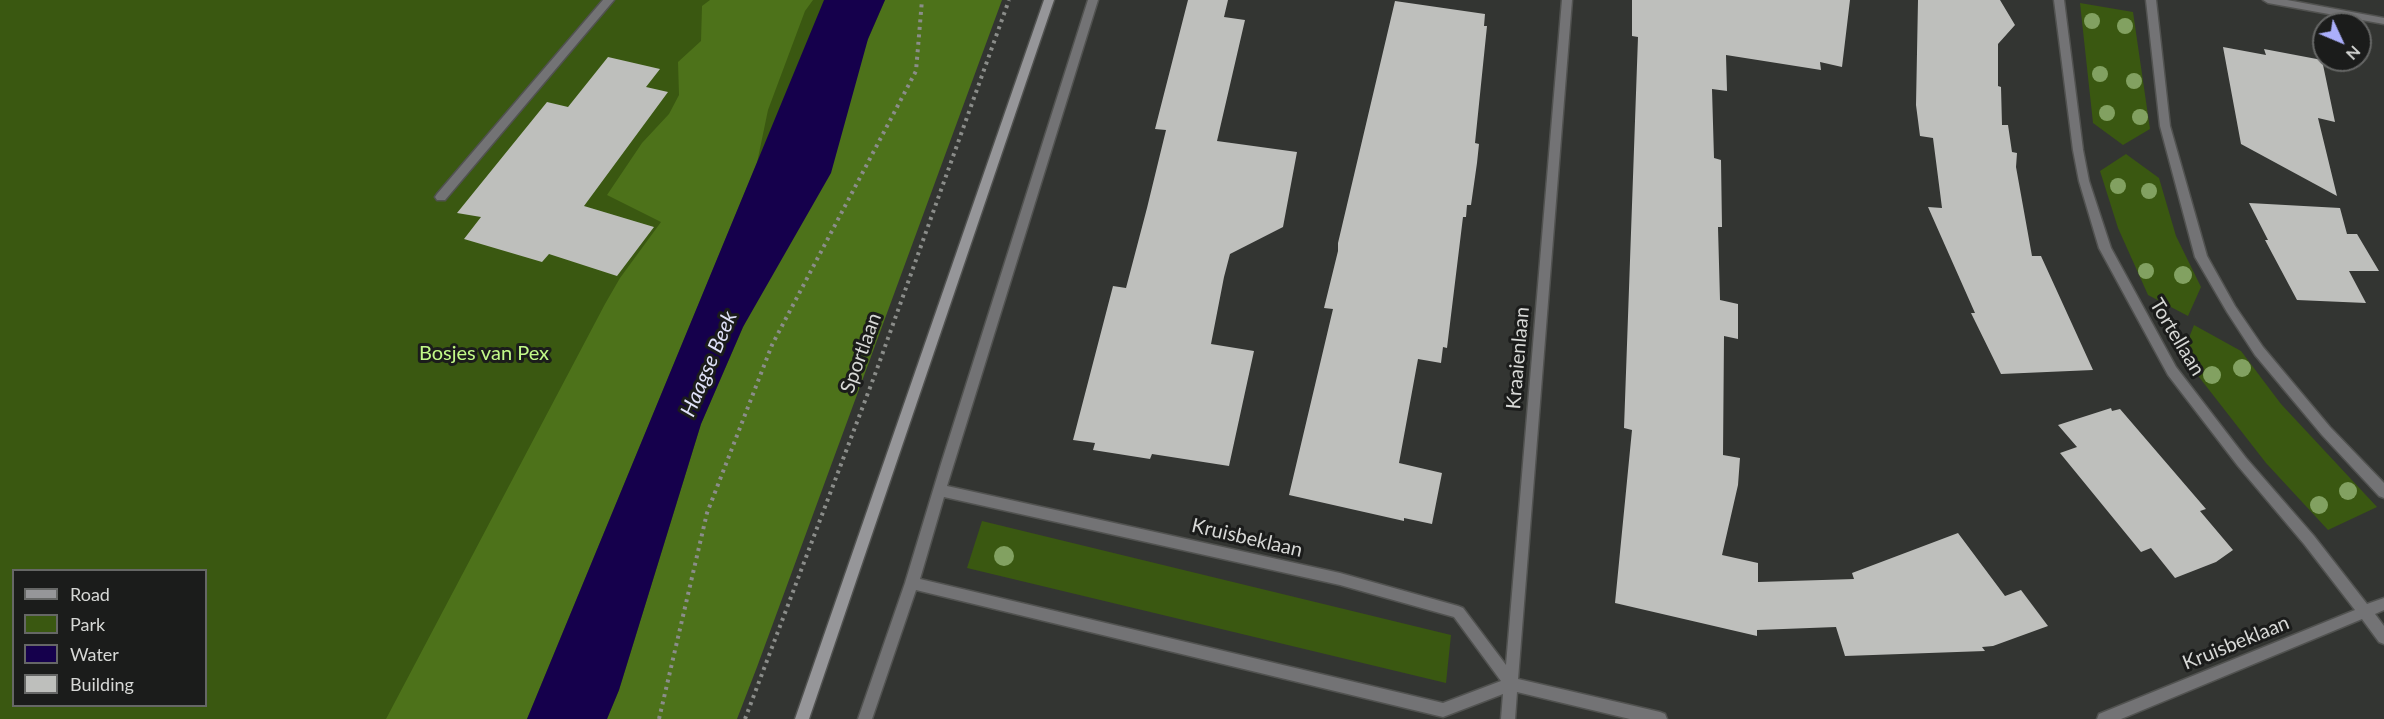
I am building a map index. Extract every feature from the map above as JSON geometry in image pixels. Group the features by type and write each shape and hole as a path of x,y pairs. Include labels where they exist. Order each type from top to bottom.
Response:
{"main road":[{"path":"802,719 1049,0"}],"street":[{"path":"441,197 609,0"},
{"path":"865,719 912,583 1093,0"},
{"name":"Kraaienlaan","path":"1508,719 1567,0"},
{"name":"Tortellaan","path":"2059,0 2078,150 2084,181 2105,248 2172,371 2242,462 2309,540 2384,637"},
{"path":"2151,0 2165,126 2201,257 2230,309 2259,351 2326,431 2384,492"},
{"path":"2268,0 2384,21"},
{"name":"Kruisbeklaan","path":"940,490 1340,579 1458,612 1511,684"},
{"path":"912,583 1443,710 1511,684 1660,719"},
{"name":"Kruisbeklaan","path":"2104,719 2384,604"}],"path":[{"path":"659,719 707,513 772,345 916,71 922,0"},
{"name":"Sportlaan","path":"745,719 877,369 1009,0"}],"green space":[{"name":"Bosjes van Pex","path":"0,0 995,0 727,719 0,719"},
{"path":"710,0 813,0 805,11 768,110 757,163 527,719 386,719 605,304 620,278 661,222 607,195 642,143 669,114 679,95 678,62 701,41 702,6"},
{"path":"885,0 1002,0 737,719 607,719 619,690 701,424"},
{"path":"2080,3 2133,12 2150,129 2123,145 2093,123"},
{"path":"2126,154 2159,178 2176,236 2201,287 2188,316 2148,295 2118,228 2100,171"},
{"path":"2194,325 2241,351 2281,404 2377,507 2328,530 2266,463 2192,368 2183,353"},
{"path":"982,521 1451,635 1446,683 967,568"}],"water":[{"name":"Haagse Beek","path":"824,0 885,0 868,39 831,173 743,327 701,424 619,690 607,719 527,719"}],"building":[{"path":"1188,0 1228,0 1224,17 1245,20 1217,141 1297,152 1283,227 1230,254 1224,277 1211,344 1254,351 1229,466 1152,454 1150,459 1093,450 1095,443 1073,440 1113,286 1126,288 1147,208 1166,130 1155,129"},
{"path":"1632,0 1850,0 1842,67 1820,62 1821,70 1726,55 1727,91 1712,89 1714,158 1721,160 1722,227 1718,227 1720,300 1738,304 1738,339 1724,336 1723,455 1740,458 1738,485 1722,555 1758,563 1758,582 1854,579 1852,573 1958,533 2005,596 2021,590 2048,626 1993,646 1982,647 1985,651 1845,656 1836,627 1757,630 1757,636 1615,603 1632,430 1624,428 1638,37 1632,36"},
{"path":"1918,0 2000,0 2015,25 1998,44 1998,86 2001,87 2002,125 2008,125 2012,152 2017,153 2016,167 2032,256 2041,256 2093,370 2001,374 1971,313 1975,313 1928,207 1942,208 1933,138 1920,136 1916,105"},
{"path":"1395,1 1485,14 1484,26 1487,26 1475,143 1479,144 1477,163 1471,205 1467,205 1466,217 1463,217 1447,348 1443,347 1441,363 1418,359 1399,463 1442,473 1432,524 1404,518 1404,521 1289,495 1333,309 1324,308"},
{"path":"2223,47 2266,55 2264,49 2312,58 2312,72 2325,72 2335,122 2318,118 2337,196 2241,144"},
{"path":"608,57 660,69 646,87 668,92 584,206 654,227 617,276 549,254 542,262 464,239 481,217 457,213 547,102 568,107"},
{"path":"2249,203 2340,208 2347,234 2357,234 2379,271 2349,271 2366,303 2297,300 2265,240 2268,240"},
{"path":"2111,408 2112,411 2120,409 2206,509 2200,511 2233,550 2216,562 2175,578 2151,548 2141,552 2060,453 2077,447 2058,425"}]}
